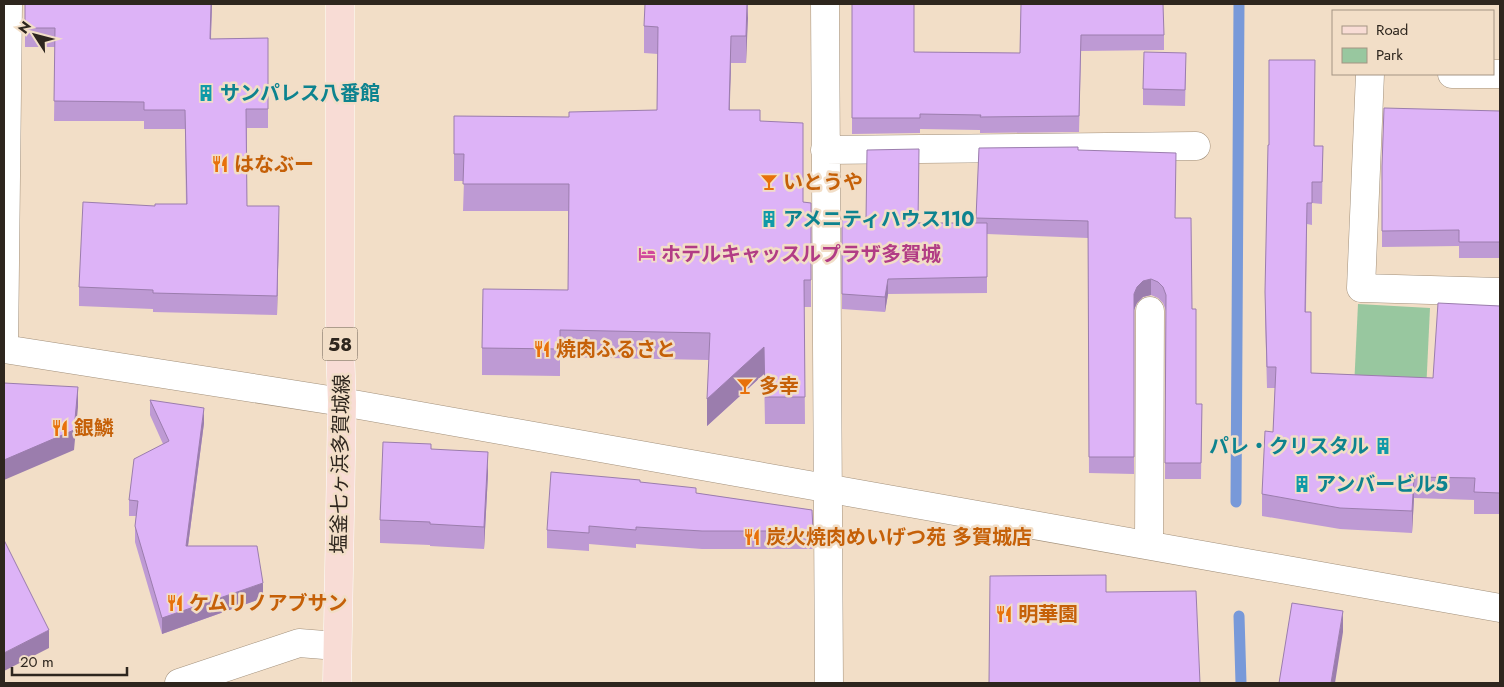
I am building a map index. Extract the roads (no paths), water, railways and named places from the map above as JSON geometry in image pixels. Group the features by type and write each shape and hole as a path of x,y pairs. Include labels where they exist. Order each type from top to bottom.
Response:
{"main road":[{"name":"塩釜七ヶ浜多賀城線","path":"337,683 342,402 340,4"}],"street":[{"path":"8,4 4,349 342,402 1500,608"},
{"path":"824,4 829,683"},
{"path":"1370,75 1361,288 1500,292"},
{"path":"825,150 1196,146"},
{"path":"1149,545 1150,312"},
{"path":"179,683 299,643 337,646"}],"waterway":[{"path":"1236,502 1239,4"},
{"path":"1239,616 1241,683"}],"place":[{"name":"サンパレス八番館","path":"206,93"},
{"name":"はなぶー","path":"220,164"},
{"name":"いとうや","path":"769,182"},
{"name":"アメニティハウス110","path":"769,219"},
{"name":"ホテルキャッスルプラザ多賀城","path":"647,254"},
{"name":"焼肉ふるさと","path":"542,349"},
{"name":"多幸","path":"745,386"},
{"name":"銀鱗","path":"60,428"},
{"name":"パレ・クリスタル","path":"1383,446"},
{"name":"アンバービル5","path":"1302,484"},
{"name":"炭火焼肉めいげつ苑 多賀城店","path":"752,537"},
{"name":"ケムリノアブサン","path":"175,603"},
{"name":"明華園","path":"1004,614"}]}
